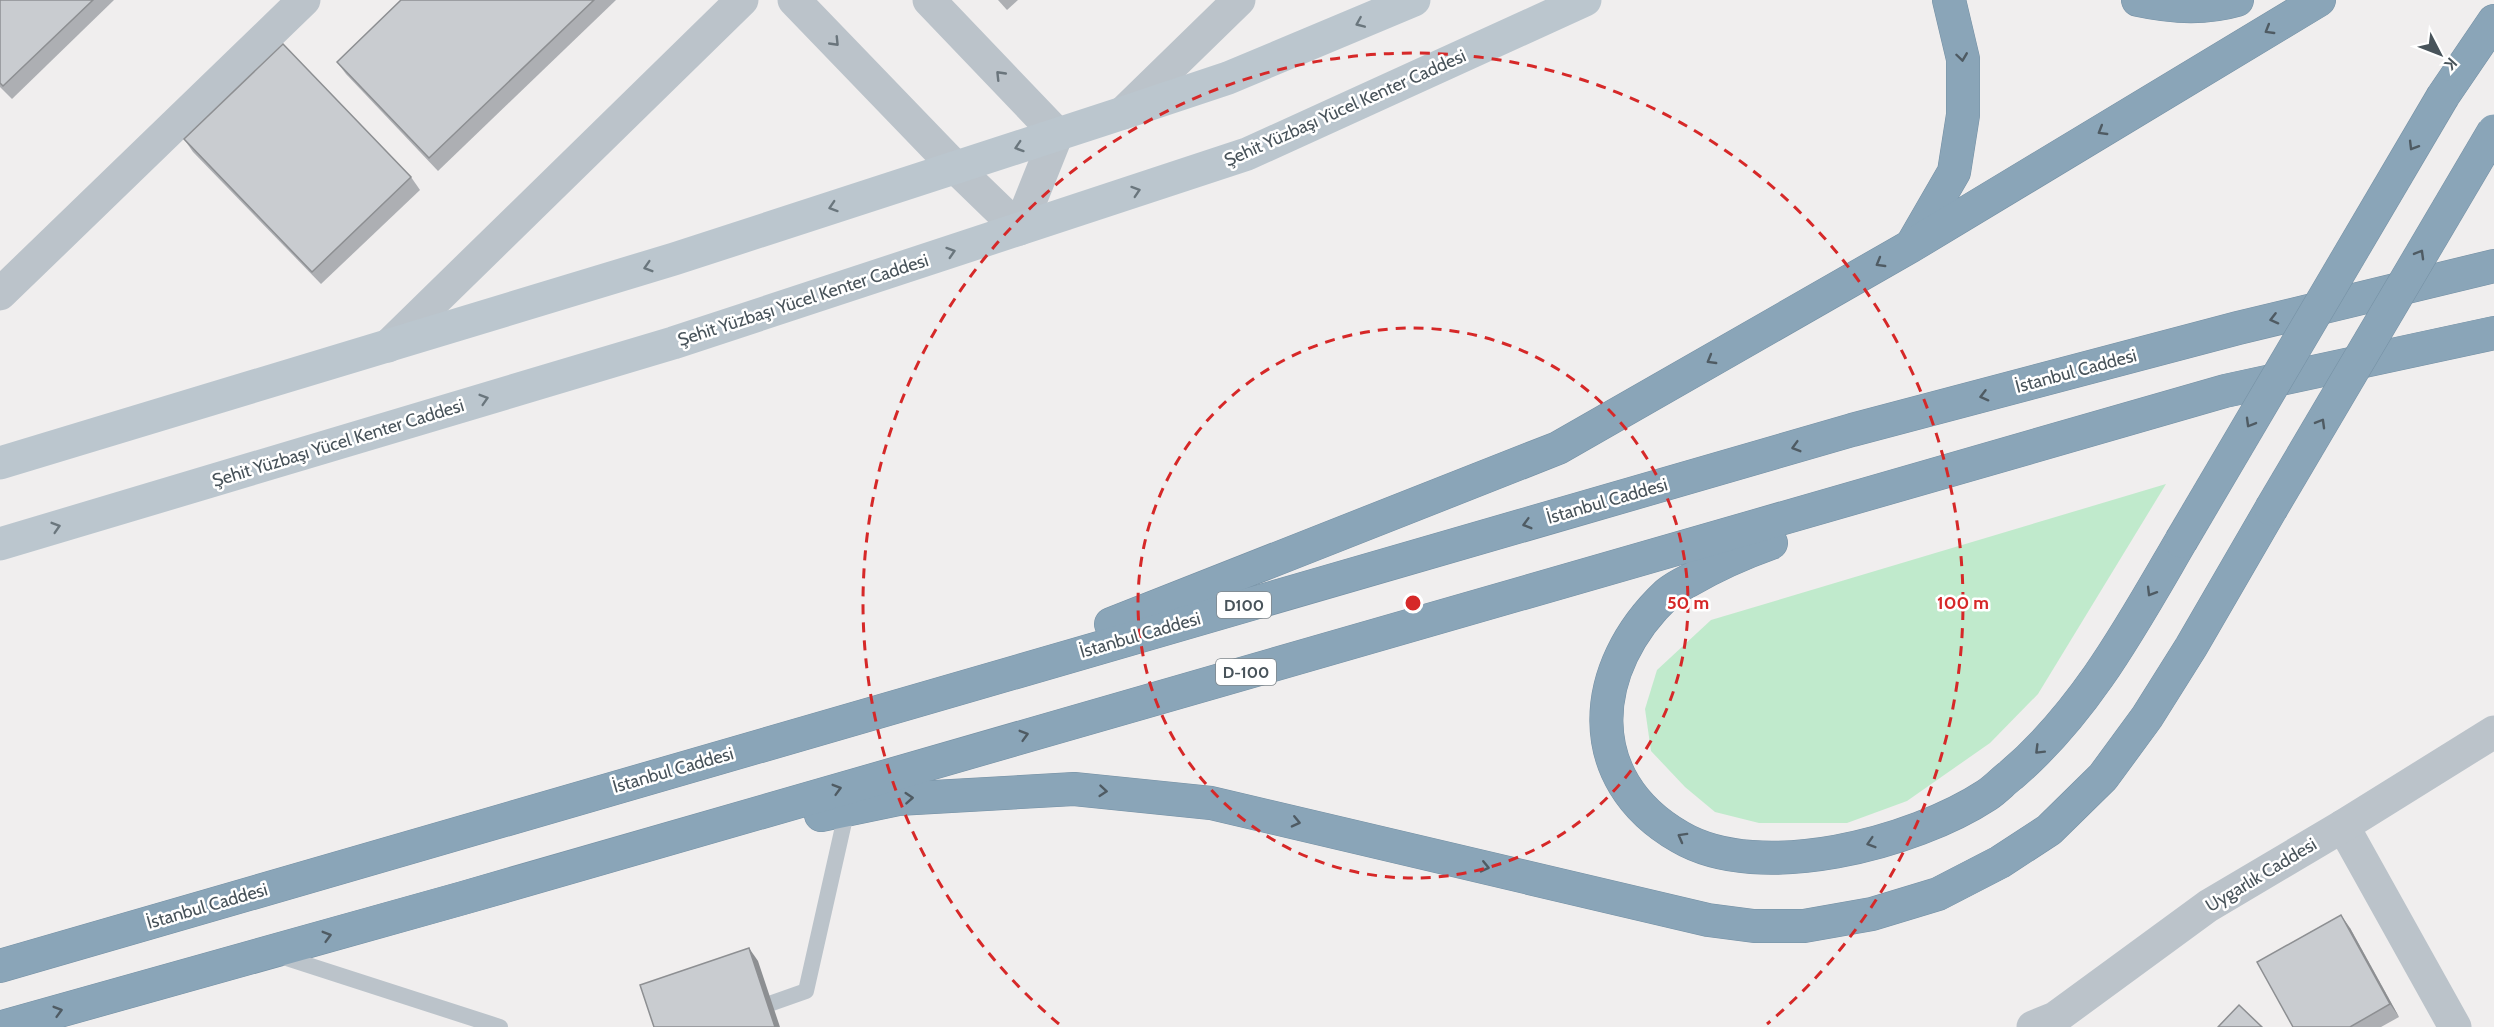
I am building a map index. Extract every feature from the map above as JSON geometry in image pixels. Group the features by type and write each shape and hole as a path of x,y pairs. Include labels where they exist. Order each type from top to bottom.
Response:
{"highway":[{"path":"1911,246 1954,172 1963,115 1963,58 1949,0"},
{"path":"2138,0 2162,5 2220,5 2237,0"},
{"path":"925,697 1558,448 1911,246 2319,0"},
{"path":"2225,391 1856,511 1724,560 1670,591 1639,623 1620,659 1607,695 1606,723 1613,767 1638,805 1680,838 1731,857 1800,858 1862,846 1931,824 1987,795 2039,751 2080,704 2122,642 2443,96 2494,21"},
{"path":"462,898 898,799 1074,789 1211,803 1708,920 1754,926 1804,926 1872,914 1938,894 2000,862 2049,830 2103,777 2147,717 2185,657 2494,131"},
{"name":"İstanbul Caddesi","path":"0,966 1852,430 2238,328 2494,266"},
{"name":"D-100","path":"2,1027 462,898 2225,391 2494,333"}],"street":[{"path":"0,294 304,0"},
{"path":"388,346 742,0"},
{"path":"794,0 955,167 1019,229 1057,134"},
{"path":"928,0 1057,134"},
{"path":"1123,113 1239,0"},
{"path":"0,464 663,262 1123,113 1228,78 1414,0"},
{"name":"Şehit Yüzbaşı Yücel Kenter Caddesi","path":"0,544 674,343 1247,154 1585,0"},
{"name":"Uygarlık Caddesi","path":"2047,1024 2208,906 2343,826 2494,732"},
{"path":"2343,826 2455,1027"}],"lane":[{"path":"772,1003 806,991 847,809"},
{"path":"268,952 500,1027"}],"green space":[{"path":"2166,484 2038,694 1990,743 1907,801 1847,823 1759,823 1715,812 1685,787 1651,751 1645,709 1657,670 1711,620"}],"building":[{"path":"0,0 93,0 3,86 0,83"},
{"path":"401,0 594,0 429,158 337,62"},
{"path":"283,44 411,177 312,272 184,139"},
{"path":"2341,915 2390,1004 2350,1027 2293,1027 2257,962"},
{"path":"749,948 775,1027 654,1027 640,985"},
{"path":"2239,1005 2262,1027 2218,1027"}]}
